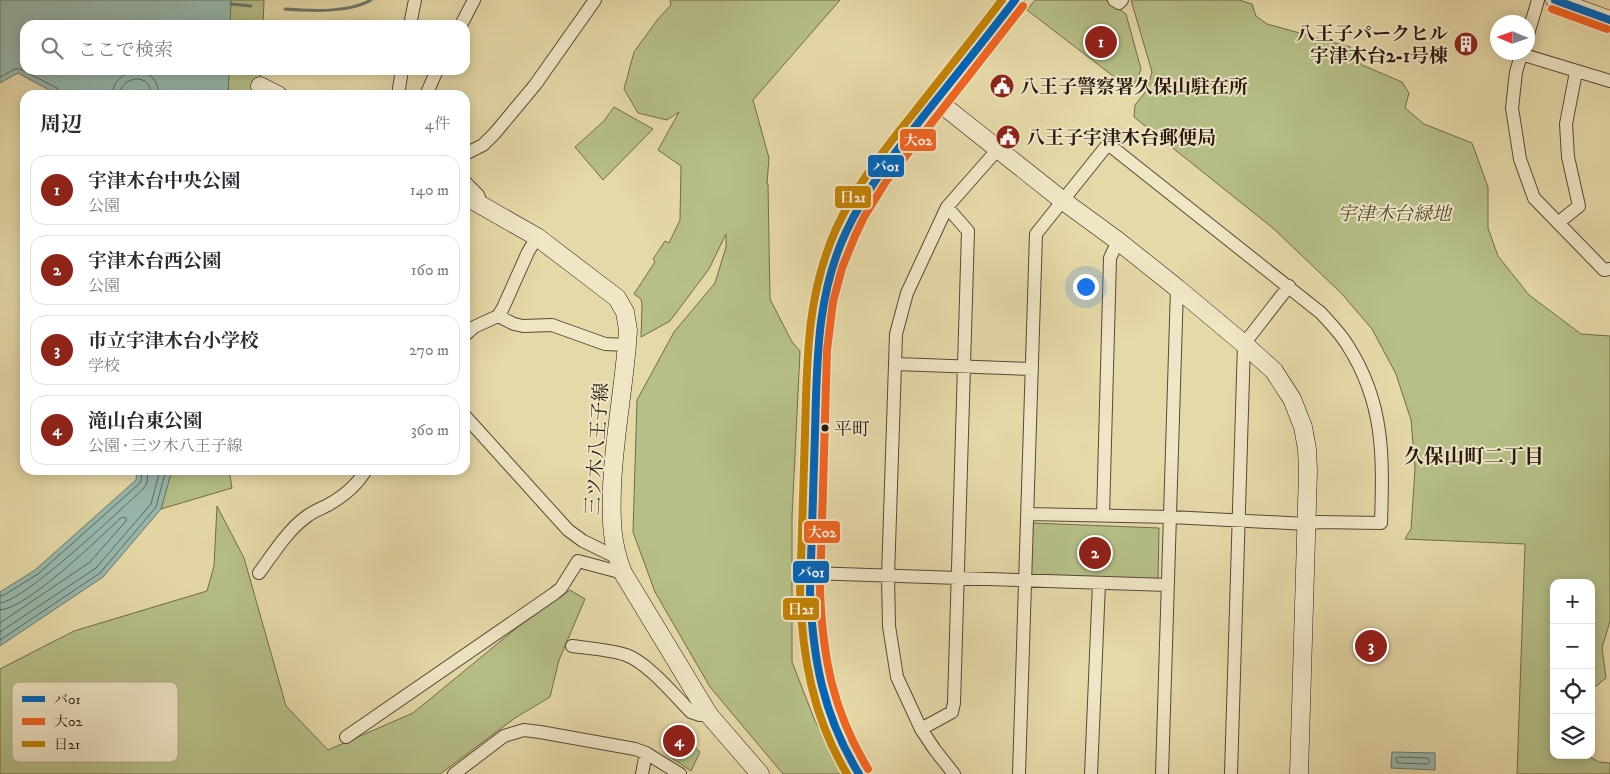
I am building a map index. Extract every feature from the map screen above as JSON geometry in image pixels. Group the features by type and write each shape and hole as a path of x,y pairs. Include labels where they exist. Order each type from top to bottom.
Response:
{"street":[{"path":"411,20 415,0"},
{"path":"464,20 474,0"},
{"path":"470,152 483,145 495,133 536,85 595,0"},
{"path":"859,774 838,738 826,704 817,672 811,624 810,573 817,349 821,312 836,254 844,234 871,185 890,157 1015,0"},
{"path":"1114,0 1119,4 1122,0"},
{"path":"1534,15 1538,0"},
{"path":"1555,0 1610,20"},
{"path":"1535,58 1610,81"},
{"path":"1519,60 1512,108 1520,159 1534,198 1604,270 1610,269"},
{"path":"1558,223 1579,206 1568,157 1566,124 1576,72"},
{"path":"399,90 401,75"},
{"path":"428,90 435,75"},
{"path":"260,86 268,90"},
{"path":"936,100 1062,200 1118,241 1244,344 1274,371 1292,399 1303,427 1307,449 1307,524 1299,774"},
{"path":"1019,774 1036,234 1108,144 1289,286 1321,313 1336,329 1364,374 1380,426 1383,468 1381,523 1318,522 1307,524 1238,520 1028,514"},
{"path":"954,774 921,729 897,677 888,626 896,334 907,294 947,207 998,149"},
{"path":"470,187 478,195 482,206"},
{"name":"三ツ木八王子線","path":"470,199 537,237 617,298 625,312 628,330 627,345 613,458 611,521 616,557 623,574 710,715 760,774"},
{"path":"921,729 952,712 954,703 968,231 947,207"},
{"path":"470,330 498,316 537,237"},
{"path":"1103,516 1110,258 1118,241"},
{"path":"1231,774 1244,344 1289,286"},
{"path":"1162,774 1177,288"},
{"path":"498,316 514,324 524,326 552,325 605,344 627,345"},
{"path":"896,364 1032,369"},
{"path":"470,422 568,530 583,541 616,557"},
{"path":"259,572 299,522 338,499 363,475"},
{"path":"346,737 555,593 578,561 623,574"},
{"path":"810,573 1168,585"},
{"path":"1091,774 1099,583"},
{"path":"572,646 626,655 639,662 651,672 692,712 700,715 710,715"},
{"path":"454,774 504,736 524,730 635,749 646,753 680,774"},
{"path":"642,774 646,753"}],"green space":[{"path":"231,0 264,0 263,20 230,20"},
{"path":"670,0 840,0 753,100 769,158 767,184 770,299 792,342 800,351 792,517 792,662 815,721 846,774 783,774 710,687 655,592 633,532 637,400 674,332 715,283 726,247 726,234 709,269 670,321 641,337 642,305 641,299 634,294 655,262 653,259 665,241 669,243 680,220 681,166 658,150 679,112 667,120 638,113 624,89 634,52 658,19 671,5"},
{"path":"1035,0 1106,0 1126,14 1141,69 1137,80 1130,89 1027,10"},
{"name":"宇津木台緑地","path":"1131,0 1239,0 1252,4 1256,16 1267,24 1350,47 1362,65 1402,82 1409,93 1405,108 1424,124 1472,143 1488,187 1488,228 1498,256 1529,295 1581,334 1610,336 1610,621 1602,648 1606,678 1595,687 1595,579 1550,579 1550,759 1594,759 1599,762 1610,763 1610,774 1517,774 1525,544 1405,539 1411,529 1415,469 1411,420 1396,374 1372,329 1342,294 1274,229 1134,117 1135,105 1147,90 1152,72"},
{"path":"229,75 261,75 259,90 228,90"},
{"path":"614,107 653,129 603,180 575,147 604,121"},
{"path":"171,475 230,475 232,488 161,509"},
{"path":"217,506 244,558 286,706 328,750 413,713 519,626 570,590 585,599 559,660 550,697 515,718 440,774 0,774 0,669 74,631 207,591 214,566"},
{"path":"1032,523 1159,528 1158,580 1030,578"},
{"path":"675,730 700,752 691,771 666,754"}],"water":[{"path":"0,0 231,0 230,20 20,20 20,74 18,73 0,83"},
{"path":"22,75 229,75 228,90 49,90"},
{"path":"136,475 171,475 161,509 103,577 0,646 0,592 35,570 136,480"},
{"path":"1392,752 1435,753 1435,770 1391,768"}],"waterway":[{"path":"285,9 341,9 371,0"},
{"path":"231,4 251,6"}],"transit line":[{"name":"日21","path":"847,774 835,753 818,709 807,663 801,616 800,592 806,381 810,330 819,279 836,229 862,182 883,152 1002,0"},
{"name":"バ01","path":"859,774 847,752 828,708 817,664 811,617 810,592 816,381 820,331 829,281 836,256 846,232 872,185 1015,0"},
{"name":"バ01","path":"1555,0 1610,20"},
{"name":"大02","path":"868,769 846,726 838,705 827,662 821,616 820,592 827,350 833,302 842,268 855,236 864,217 887,180 1023,6"},
{"name":"大02","path":"1552,9 1607,29"}],"place":[{"name":"宇津木台中央公園","path":"1101,42"},
{"name":"八王子パークヒル 宇津木台2-1号棟","path":"1466,44"},
{"name":"八王子警察署久保山駐在所","path":"1002,86"},
{"name":"八王子宇津木台郵便局","path":"1008,137"},
{"name":"平町","path":"825,428"},
{"name":"宇津木台西公園","path":"1095,553"},
{"name":"市立宇津木台小学校","path":"1371,646"},
{"name":"滝山台東公園","path":"679,741"}],"district":[{"name":"久保山町二丁目","path":"1474,456"}]}
